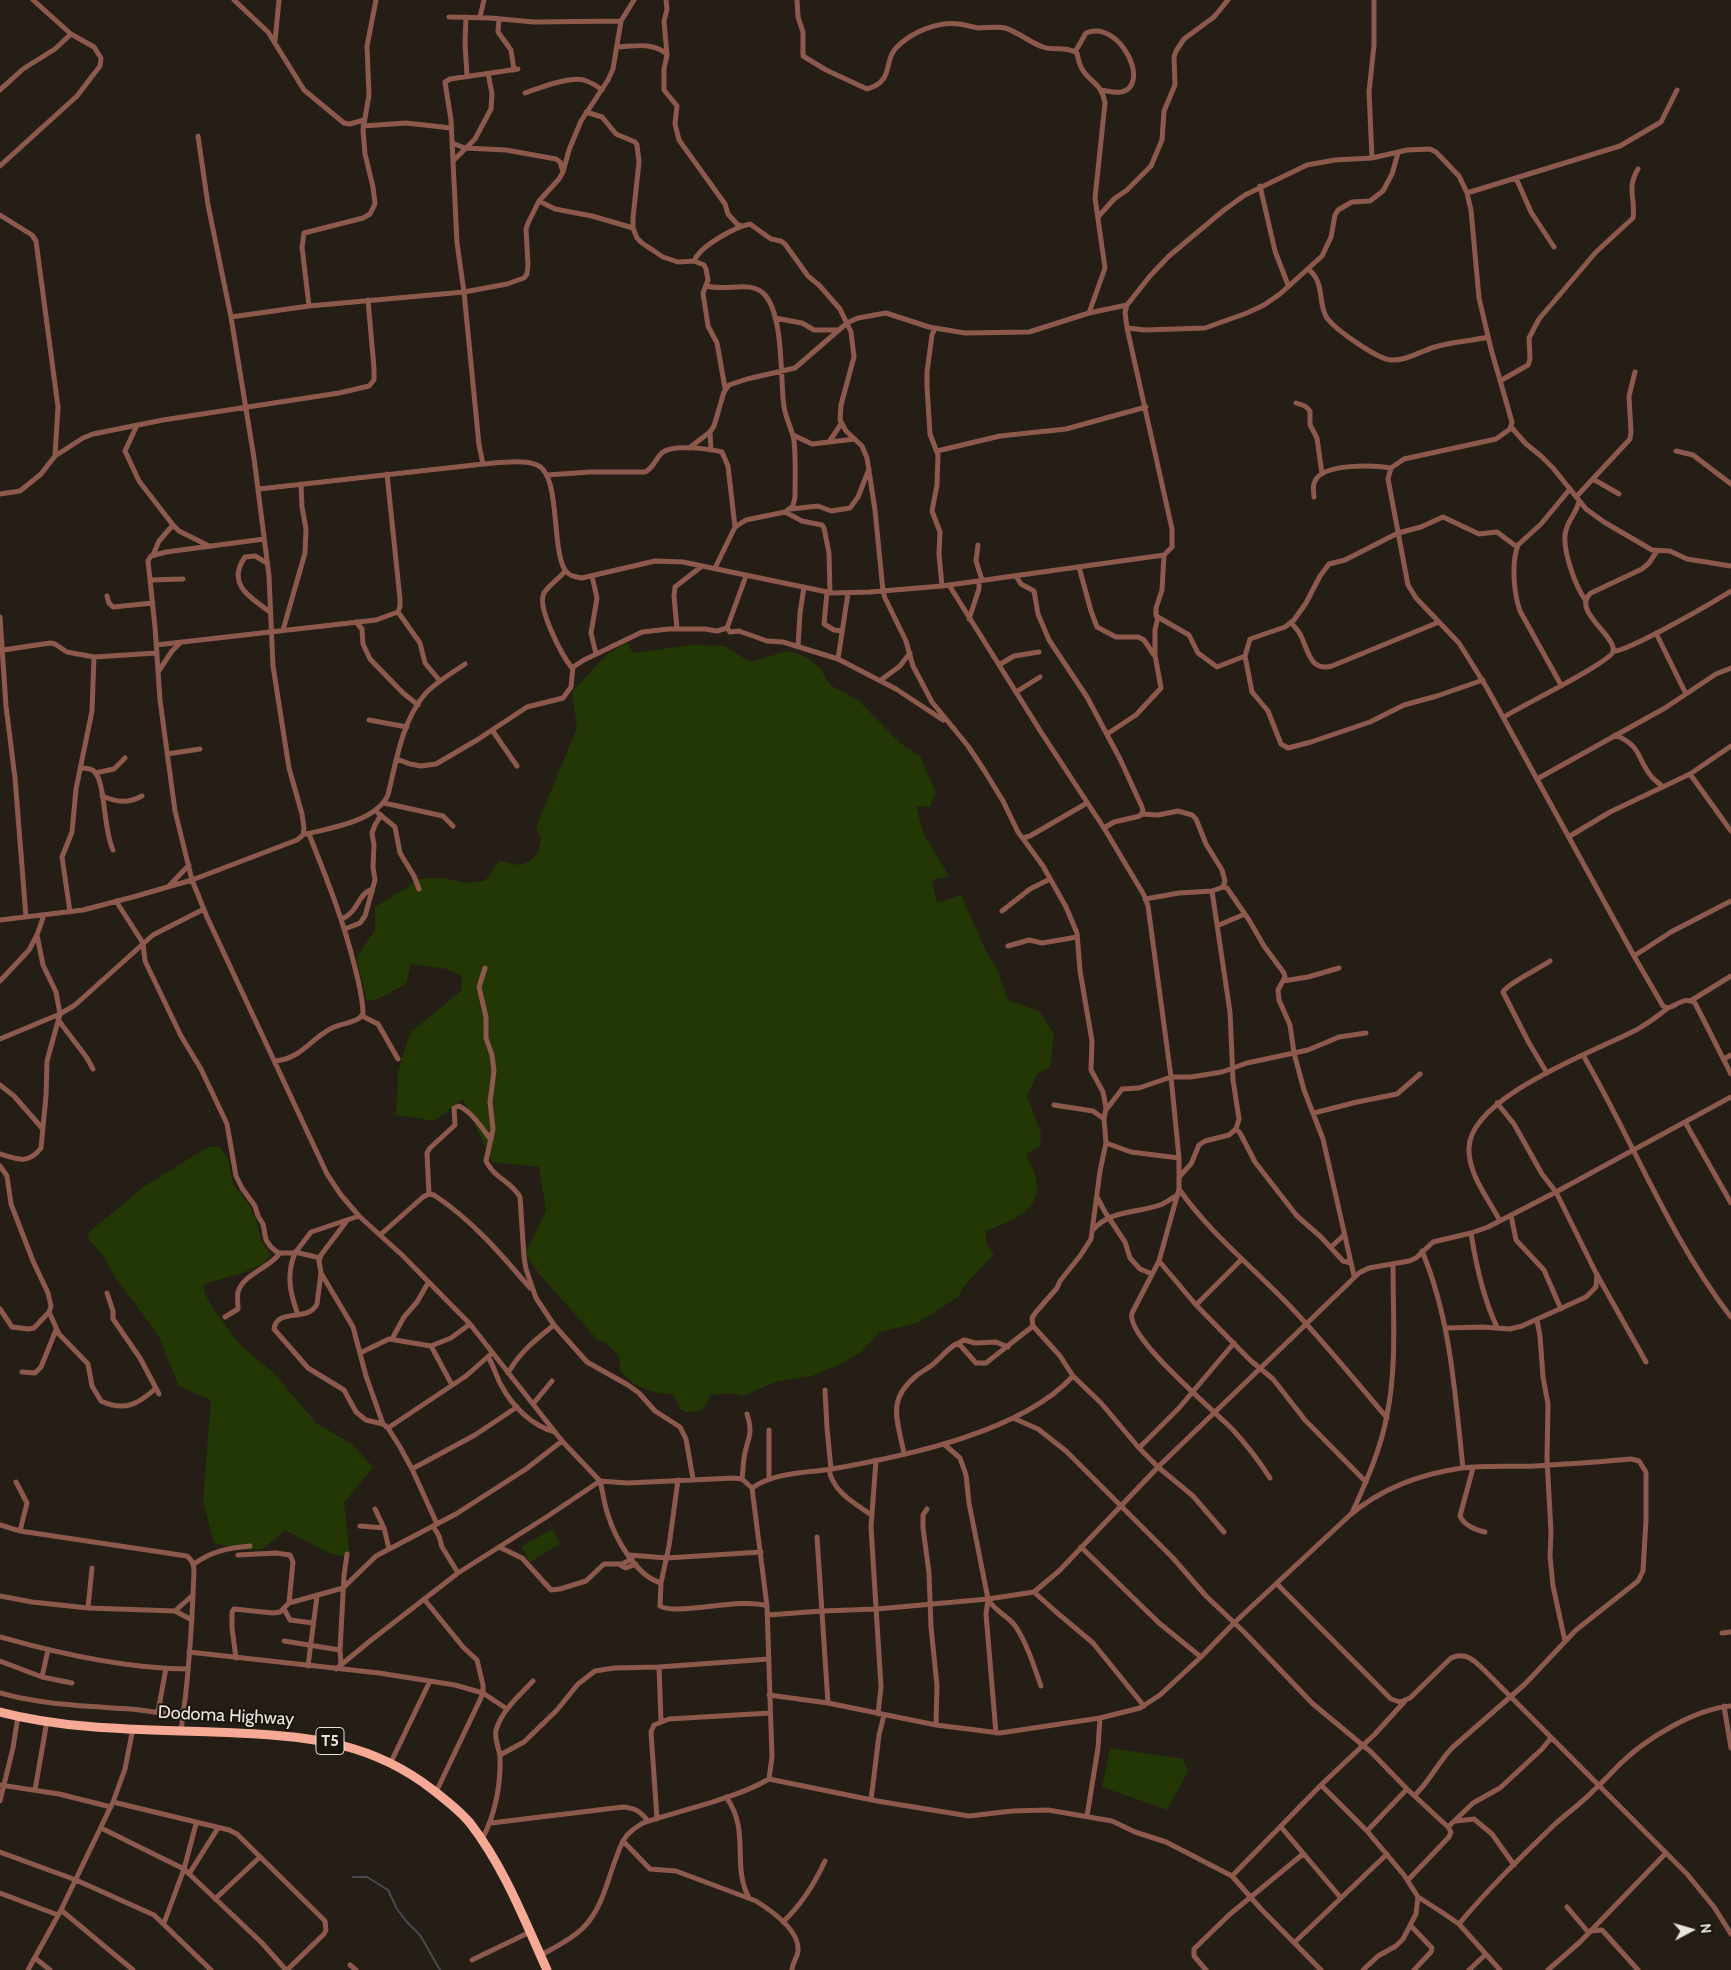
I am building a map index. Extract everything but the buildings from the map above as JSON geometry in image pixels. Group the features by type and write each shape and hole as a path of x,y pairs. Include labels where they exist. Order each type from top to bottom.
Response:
{"highway":[{"name":"Dodoma Highway","path":"0,1712 90,1727 308,1737 353,1747 391,1762 436,1792 460,1811 482,1839 513,1894 548,1970"}],"street":[{"path":"0,166 77,96 100,66 100,58 94,47 71,34 33,0"},
{"path":"234,0 258,21 275,41 304,90 344,123 350,124 364,120"},
{"path":"275,41 278,0"},
{"path":"309,306 302,247 304,233 363,218 370,214 374,208 375,198 365,154 363,126 369,94 367,46 376,0"},
{"path":"480,17 484,0"},
{"path":"231,317 309,306 464,292 507,284 524,278 527,274 528,265 526,230 539,201 563,172 568,150 586,112 602,90 613,69 621,21 634,0"},
{"path":"666,0 664,21 668,55 664,69 664,90 677,106 674,124 678,140 725,204 728,214 737,224 742,226"},
{"path":"797,0 798,17 803,32 803,56 826,70 867,89 881,82 894,49 928,28 961,24 974,28 1006,29 1043,47 1075,52"},
{"path":"1098,217 1114,198 1127,190 1151,166 1162,140 1164,111 1176,85 1174,57 1176,51 1184,39 1214,17 1228,0"},
{"path":"1372,158 1369,103 1374,45 1374,0"},
{"path":"449,17 499,18 534,22 621,21"},
{"path":"466,17 467,76"},
{"path":"483,464 479,445 464,292 457,243 451,128 445,82 450,78 516,70 510,47 498,32 499,18"},
{"path":"1075,52 1086,33 1097,31 1108,34 1128,53 1133,67 1133,77 1129,86 1121,92 1102,90"},
{"path":"0,90 23,69 55,49 71,34"},
{"path":"618,47 649,46 660,49 668,55"},
{"path":"1075,52 1082,69 1102,90 1105,103 1095,198 1105,268 1089,313"},
{"path":"453,161 476,137 491,109 492,94 488,73"},
{"path":"525,93 579,80 584,80 602,90"},
{"path":"1467,193 1626,143 1643,131 1661,122 1677,90"},
{"path":"586,112 602,117 616,134 635,142 637,145 639,162 633,228 642,243 663,256 678,262 694,261 706,269 708,280 703,293 708,326 717,344 726,388 716,422 710,432 689,448"},
{"path":"363,126 406,123 451,128"},
{"path":"198,136 208,206 231,317 259,489 267,563 273,666 288,768 306,834 332,889 345,929 357,975 363,1011 362,1016"},
{"path":"452,143 465,148 506,150 559,160 563,172"},
{"path":"259,489 483,464 518,462 536,464 547,475 552,492 560,560 565,571 570,576 582,578 655,561 683,562 804,588 848,593 942,586 1164,555 1172,547 1172,529 1127,328 1125,312 1127,305 1169,256 1224,210 1260,186 1307,165 1335,160 1372,158 1425,149 1436,152 1459,176 1467,193 1472,218 1479,298 1512,422 1511,427 1496,439 1404,459 1391,468 1388,479 1404,567 1412,592 1459,643 1483,680 1634,956 1663,1006 1668,1008"},
{"path":"1127,328 1145,330 1205,328 1254,311 1280,294 1325,252 1331,238 1335,215 1338,210 1349,204 1370,201 1379,196 1388,185 1398,153"},
{"path":"1500,381 1528,365 1530,359 1529,338 1539,319 1596,252 1633,218 1632,179 1638,169"},
{"path":"1516,178 1531,212 1554,247"},
{"path":"1260,186 1275,251 1288,285"},
{"path":"539,201 555,209 592,216 633,228"},
{"path":"0,215 32,235 36,241 58,407 55,456"},
{"path":"694,261 703,249 742,226 750,224 772,239 783,241 808,276 819,284 838,306 847,323 854,357 840,406 841,424 828,443"},
{"path":"1308,269 1317,281 1322,294 1323,309 1331,323 1348,337 1387,360 1402,359 1436,347 1488,337"},
{"path":"707,286 719,289 752,287 765,295 775,318 784,408 788,425 793,435 795,498 791,509"},
{"path":"0,494 20,490 30,484 41,474 55,456 92,434 137,425 339,393 369,386 374,380 374,368 368,300"},
{"path":"726,388 740,380 795,368 802,364 847,323 867,316 886,313 935,328 965,333 1029,332 1089,313 1127,305"},
{"path":"775,318 802,323 814,330 840,330"},
{"path":"935,328 932,335 927,387 930,434 937,451 938,478 932,511 940,532 939,554 942,586"},
{"path":"1504,717 1612,654 1612,644 1593,620 1586,601 1573,577 1565,539 1567,527 1576,512 1578,499 1593,479 1630,439 1629,396 1635,372"},
{"path":"1296,403 1306,406 1310,411 1310,425 1317,438 1322,474"},
{"path":"937,451 1000,436 1066,429 1146,407"},
{"path":"841,424 865,452 875,510 883,590 906,640 913,666 932,702 968,746 1023,838 1036,855 1066,907 1074,924 1077,937 1080,971 1092,1041 1091,1070 1103,1092 1106,1110 1104,1119 1106,1143 1091,1239 1060,1281 1057,1288 1032,1318 1034,1326 1060,1356 1073,1376 1101,1404 1139,1448 1158,1467 1193,1496 1224,1532"},
{"path":"137,425 126,449 126,454 138,481 179,531 210,546"},
{"path":"1511,427 1526,444 1541,456 1586,509 1604,522 1652,550 1670,551 1686,559 1731,566"},
{"path":"710,432 711,450"},
{"path":"793,435 808,443 828,443 855,439"},
{"path":"547,475 590,472 645,472 649,470 663,452 670,448 722,452 726,462 735,527 715,568"},
{"path":"1676,451 1693,455 1731,484"},
{"path":"1314,498 1314,482 1322,474 1330,470 1367,465 1391,468"},
{"path":"735,527 746,520 791,509 818,506 831,511 850,508 860,492 869,469"},
{"path":"387,474 400,599 398,612 420,643 425,663 440,681"},
{"path":"1593,479 1619,494"},
{"path":"284,630 305,553 306,529 302,513 301,484"},
{"path":"1561,685 1532,636 1516,600 1514,584 1517,547 1541,524 1570,489"},
{"path":"785,512 802,521 822,525 824,528 829,553 829,592 824,624 834,630 842,631"},
{"path":"1483,680 1404,705 1370,722 1288,748 1281,744 1268,711 1252,692 1245,656 1250,639 1285,627 1291,623 1306,603 1320,576 1329,564 1345,560 1398,533 1421,527 1443,517 1479,534 1498,532 1517,547"},
{"path":"173,525 160,541 148,561 153,603 157,673 178,827 192,880 204,909 327,1174 341,1195 358,1216 402,1255 470,1324 490,1355 534,1404 562,1441 600,1481 610,1522 630,1557 648,1577 661,1582"},
{"path":"152,556 264,539"},
{"path":"969,619 980,581 976,561 978,545"},
{"path":"1586,601 1591,593 1642,569 1658,551"},
{"path":"1164,555 1162,590 1155,613 1158,617 1188,635 1198,653 1214,666 1221,666 1245,656"},
{"path":"267,563 255,556 245,557 239,567 238,580 244,592 270,612"},
{"path":"677,629 675,586 702,566"},
{"path":"1078,567 1088,604 1097,627 1116,637 1138,637 1144,640 1154,655"},
{"path":"397,759 421,766 436,764 527,707 563,698 570,692 572,668 550,630 542,600 543,594 565,571"},
{"path":"592,576 596,598 591,633 596,654"},
{"path":"727,628 746,576"},
{"path":"1016,576 1021,584 1034,591 1038,614 1049,640 1087,697 1108,734 1142,807 1142,814"},
{"path":"150,580 183,579"},
{"path":"949,585 1139,884 1145,899 1171,1077 1179,1158 1179,1177 1178,1192 1159,1262 1132,1314 1131,1323 1142,1338 1192,1393 1214,1412 1245,1444 1270,1478"},
{"path":"798,647 804,588"},
{"path":"1613,651 1622,651 1731,591"},
{"path":"838,659 848,593"},
{"path":"107,596 110,604 117,608 153,603"},
{"path":"156,645 376,620 398,612"},
{"path":"0,617 3,707 15,778 26,917"},
{"path":"1108,734 1136,715 1161,688 1154,655 1155,630 1158,617"},
{"path":"356,622 362,629 363,644 370,659 403,693 418,705"},
{"path":"1291,623 1300,633 1311,660 1315,665 1324,668 1439,622"},
{"path":"572,668 584,660 642,632 677,629 717,631 727,628"},
{"path":"727,628 730,632 739,632 768,641 784,642 838,659 880,680 947,722"},
{"path":"1656,633 1686,692"},
{"path":"2,650 50,643 67,652 94,657 157,653"},
{"path":"157,673 180,643"},
{"path":"999,665 1014,656 1040,652"},
{"path":"880,680 900,666 910,653"},
{"path":"70,912 62,853 72,832 74,801 92,710 94,657"},
{"path":"345,929 364,920 375,880 372,867 374,845 372,833 378,813 388,795 407,727 425,694 465,664"},
{"path":"1537,779 1665,708 1686,692 1716,674 1731,668"},
{"path":"1016,692 1040,677"},
{"path":"370,720 407,727"},
{"path":"492,730 517,766"},
{"path":"1615,736 1635,747 1650,774 1663,787"},
{"path":"1570,836 1610,812 1690,774 1731,746"},
{"path":"167,754 200,749"},
{"path":"95,773 114,769 124,758"},
{"path":"80,768 92,770 95,773 102,796 104,819 113,850"},
{"path":"1690,774 1731,831"},
{"path":"102,796 115,801 126,802 142,796"},
{"path":"384,803 443,816 453,826"},
{"path":"1023,838 1087,803"},
{"path":"1104,828 1114,822 1136,818 1142,814 1158,815 1178,811 1192,815 1199,823 1206,844 1222,870 1225,881 1223,887"},
{"path":"0,920 70,912 168,887 192,880 297,840 306,834 378,813"},
{"path":"378,813 395,827 400,853 414,876 419,889"},
{"path":"168,887 189,866"},
{"path":"1002,911 1030,889 1050,879"},
{"path":"1145,899 1179,893 1212,891 1223,887"},
{"path":"1223,887 1228,890 1284,973 1283,981 1279,985 1280,1004 1291,1030 1294,1053 1306,1095 1325,1144 1354,1276"},
{"path":"342,919 353,912 366,892 369,890 372,892"},
{"path":"1179,1177 1191,1164 1194,1154 1201,1143 1228,1135 1236,1129 1239,1112 1233,1068 1230,1012 1212,891"},
{"path":"116,901 143,944 145,961 181,1036 201,1069 226,1124 238,1181 254,1203 263,1224 268,1244 280,1254"},
{"path":"1634,956 1665,935 1731,901"},
{"path":"0,1039 60,1014 84,997 160,931 204,909"},
{"path":"0,981 29,950 44,914"},
{"path":"1218,926 1245,914"},
{"path":"0,1154 24,1160 31,1157 41,1148 46,1096 46,1061 60,1014 57,996 43,965 37,934"},
{"path":"1008,946 1024,941 1042,943 1077,937"},
{"path":"1547,1073 1503,992 1505,988 1514,982 1550,961"},
{"path":"485,968 479,987 486,1016 486,1038 493,1062 490,1102 492,1120 491,1140 486,1157 488,1164 497,1177 516,1190 520,1197 524,1257 534,1292 554,1326 587,1362 628,1385 639,1393 655,1411 680,1427 686,1439 693,1479"},
{"path":"1283,981 1308,977 1339,968"},
{"path":"1500,1220 1474,1173 1470,1162 1469,1142 1482,1116 1497,1103 1547,1073 1632,1032 1668,1008 1685,1000 1692,1000 1731,976"},
{"path":"1692,1000 1698,1006 1731,1074"},
{"path":"275,1061 295,1057 334,1026 362,1016 378,1024 398,1059"},
{"path":"59,1021 93,1069"},
{"path":"1106,1110 1122,1089 1139,1088 1171,1077 1209,1074 1247,1063 1308,1050 1339,1037 1366,1034"},
{"path":"1583,1055 1632,1150 1691,1257 1731,1317"},
{"path":"1724,1059 1731,1055"},
{"path":"1314,1113 1397,1094 1420,1074"},
{"path":"0,1085 14,1096 42,1128"},
{"path":"768,1615 877,1609 988,1599 1034,1592 1059,1571 1158,1467 1332,1300 1354,1276 1364,1270 1413,1260 1432,1242 1471,1233 1511,1215 1731,1097"},
{"path":"1497,1103 1514,1124 1542,1174 1556,1192 1596,1273 1646,1362"},
{"path":"1054,1105 1093,1111 1104,1119"},
{"path":"429,1194 427,1153 455,1125 454,1108 459,1106 464,1108 491,1140"},
{"path":"1686,1122 1731,1203"},
{"path":"1236,1129 1255,1162 1298,1216 1343,1261 1351,1264"},
{"path":"1106,1143 1132,1152 1179,1158"},
{"path":"0,1166 6,1176 10,1204 33,1262 48,1293 51,1306 49,1312 38,1325 29,1329 12,1327 0,1309"},
{"path":"1093,1231 1097,1225 1109,1218 1129,1211 1159,1205 1178,1192"},
{"path":"1178,1192 1241,1260 1306,1323 1387,1418"},
{"path":"380,1236 423,1197 429,1194 434,1195 468,1220 534,1292"},
{"path":"1097,1196 1125,1242 1134,1263 1152,1274"},
{"path":"1511,1215 1516,1240 1544,1270 1562,1309"},
{"path":"298,1315 289,1284 290,1265 295,1252 312,1232 346,1222 358,1216"},
{"path":"346,1222 320,1258 321,1273 316,1307 306,1315 285,1316 274,1325 275,1331 308,1368 344,1390 356,1412 366,1420 382,1424 388,1428 412,1470 442,1547 458,1573"},
{"path":"1471,1233 1479,1276 1497,1327"},
{"path":"1331,1247 1344,1234"},
{"path":"1422,1251 1434,1279 1446,1328 1463,1468"},
{"path":"225,1317 238,1309 238,1293 240,1288 253,1275 272,1263 280,1254 295,1252 320,1258"},
{"path":"1196,1305 1241,1260"},
{"path":"1159,1262 1196,1305 1259,1368 1274,1379 1305,1420 1366,1482"},
{"path":"1350,1516 1366,1482 1387,1418 1392,1384 1393,1265"},
{"path":"321,1273 352,1328 382,1424"},
{"path":"1446,1328 1513,1328 1537,1320 1593,1292 1596,1287 1596,1273"},
{"path":"392,1340 404,1316 418,1302 428,1283"},
{"path":"49,1312 56,1330 88,1364 92,1386 101,1401 117,1406 132,1405 158,1391 140,1358 113,1319 113,1311 106,1293"},
{"path":"1537,1320 1548,1404 1547,1465 1551,1569 1565,1641"},
{"path":"360,1353 383,1341 392,1340 431,1346 451,1338 470,1324"},
{"path":"508,1373 517,1358 532,1342 554,1326"},
{"path":"957,1344 980,1364 990,1361 1034,1326"},
{"path":"22,1372 35,1373 41,1367 56,1330"},
{"path":"904,1454 898,1422 897,1398 915,1377 932,1366 942,1354 964,1340 975,1343 993,1341 1008,1346"},
{"path":"1139,1448 1192,1393 1234,1343"},
{"path":"431,1346 452,1385"},
{"path":"388,1428 479,1366 490,1355"},
{"path":"490,1355 500,1385 517,1407 538,1426 556,1432"},
{"path":"752,1488 769,1478 830,1469 945,1445 1013,1418 1062,1388 1073,1376"},
{"path":"534,1404 552,1381"},
{"path":"826,1390 831,1478 840,1491 870,1514"},
{"path":"412,1470 474,1435 517,1407"},
{"path":"742,1479 744,1456 750,1435 750,1422 746,1414"},
{"path":"1013,1418 1044,1433 1072,1457 1313,1704 1381,1761 1407,1790 1415,1795 1448,1827 1451,1832 1445,1842 1408,1880"},
{"path":"769,1430 769,1478"},
{"path":"289,1603 343,1588 376,1556 456,1514 526,1469 562,1441"},
{"path":"945,1445 960,1458 966,1475 969,1503 988,1599 986,1614 996,1733"},
{"path":"769,1695 828,1703 936,1725 996,1733 1100,1718 1144,1706 1160,1695 1234,1623 1350,1516 1366,1502 1381,1493 1407,1481 1463,1468 1635,1459 1641,1463 1646,1472 1645,1540 1642,1574 1636,1584 1597,1612 1565,1641 1510,1698 1453,1747 1442,1758 1427,1783 1415,1795"},
{"path":"871,1800 881,1714 877,1609 870,1514 876,1460"},
{"path":"1473,1468 1460,1516 1462,1520 1473,1528 1485,1532"},
{"path":"338,1667 458,1573 600,1481 627,1483 693,1479 742,1479 752,1488 768,1615 772,1757 769,1779"},
{"path":"678,1480 659,1604 665,1609 750,1602 767,1606"},
{"path":"16,1482 27,1503 20,1530"},
{"path":"375,1509 384,1528 389,1548"},
{"path":"927,1509 923,1515 923,1528 937,1686 936,1725"},
{"path":"0,1525 20,1530 186,1556 194,1564 192,1620 181,1730"},
{"path":"360,1526 384,1528"},
{"path":"817,1537 828,1703"},
{"path":"194,1564 210,1553 250,1546"},
{"path":"499,1548 522,1558 550,1590 586,1581 604,1564 620,1564 626,1568 636,1564"},
{"path":"1080,1548 1159,1623 1201,1657"},
{"path":"236,1658 232,1612 234,1610 273,1614 284,1609 289,1603 293,1562 290,1555 276,1552 238,1555"},
{"path":"620,1564 630,1557 667,1558 760,1552"},
{"path":"338,1667 347,1554"},
{"path":"88,1608 92,1568"},
{"path":"1277,1584 1383,1693 1397,1702 1405,1701"},
{"path":"1034,1592 1093,1643 1144,1706"},
{"path":"174,1610 193,1594"},
{"path":"0,1596 32,1602 88,1608 174,1610 192,1620"},
{"path":"308,1666 317,1596"},
{"path":"424,1599 477,1660 482,1676 483,1693 436,1792"},
{"path":"988,1599 993,1607 1005,1615 1017,1629 1042,1686"},
{"path":"284,1609 290,1620 313,1623"},
{"path":"1722,1632 1731,1632"},
{"path":"0,1637 68,1655 166,1668 188,1669"},
{"path":"284,1641 340,1650"},
{"path":"42,1677 48,1650"},
{"path":"189,1652 308,1666 338,1667 455,1685 483,1693 507,1709"},
{"path":"1232,1876 1405,1701 1413,1696 1451,1658 1458,1655 1466,1655 1599,1785 1700,1888 1731,1934"},
{"path":"500,1755 524,1742 556,1710 578,1684 595,1671 614,1668 659,1667 769,1659"},
{"path":"0,1662 42,1677 72,1683"},
{"path":"659,1667 661,1721"},
{"path":"158,1712 166,1668"},
{"path":"391,1762 430,1681"},
{"path":"482,1839 491,1823 496,1799 500,1755 496,1745 496,1733 500,1720 507,1709 532,1681"},
{"path":"0,1693 18,1698 75,1706 176,1713 183,1711"},
{"path":"1724,1706 1731,1748"},
{"path":"1458,1924 1554,1824 1622,1763 1658,1735 1702,1712 1731,1706"},
{"path":"657,1819 652,1732 654,1724 669,1719 770,1713"},
{"path":"0,1801 18,1716"},
{"path":"1086,1816 1098,1748 1100,1718"},
{"path":"34,1790 47,1721"},
{"path":"28,1970 76,1880 112,1805 125,1769 133,1728"},
{"path":"1448,1827 1456,1822 1471,1804 1500,1788 1542,1749 1551,1738"},
{"path":"541,1955 584,1928 599,1904 623,1841 634,1828 648,1821 726,1797 769,1779 871,1800 969,1816 1037,1810 1112,1821 1135,1832 1166,1842 1232,1876 1321,1970"},
{"path":"2,1785 112,1805 218,1828 237,1834 325,1921 324,1934 286,1970 262,1943 184,1869 101,1828"},
{"path":"1321,1785 1387,1854 1408,1880 1418,1897 1446,1914 1458,1924 1500,1970"},
{"path":"1367,1831 1407,1790"},
{"path":"726,1797 735,1810 737,1818 741,1838 741,1878 750,1898"},
{"path":"491,1823 623,1807 635,1808 648,1821"},
{"path":"1456,1822 1474,1819 1493,1836 1514,1865"},
{"path":"164,1923 184,1869 196,1824"},
{"path":"1281,1827 1342,1898"},
{"path":"189,1874 218,1828"},
{"path":"623,1841 650,1869 676,1871 750,1898 765,1906 783,1922 797,1942 798,1950 792,1970"},
{"path":"0,1852 76,1880 154,1915 211,1970"},
{"path":"1206,1970 1195,1958 1193,1951 1229,1915 1303,1854"},
{"path":"1295,1942 1387,1854"},
{"path":"1548,1970 1590,1932 1666,1854"},
{"path":"215,1899 260,1857"},
{"path":"783,1922 802,1902 825,1861"},
{"path":"0,1892 59,1913 133,1970"},
{"path":"1363,1970 1378,1956 1399,1944 1416,1914 1418,1897"},
{"path":"1567,1907 1590,1932"},
{"path":"1601,1920 1602,1930 1638,1970"},
{"path":"1410,1925 1432,1948 1431,1952 1414,1970"},
{"path":"1590,1932 1602,1930"},
{"path":"472,1960 530,1932"},
{"path":"1470,1970 1485,1954"},
{"path":"35,1958 50,1970"},
{"path":"350,1965 356,1970"}],"green space":[{"path":"627,642 633,653 690,645 725,646 750,662 788,651 806,657 820,668 830,685 859,701 900,743 920,756 936,793 930,807 916,806 924,835 949,876 932,880 937,903 961,895 984,947 998,971 1008,1000 1039,1011 1054,1033 1050,1068 1037,1074 1027,1096 1041,1133 1040,1146 1026,1154 1037,1182 1035,1198 1024,1212 1014,1219 986,1232 986,1244 994,1254 965,1285 958,1297 917,1323 880,1332 861,1352 843,1363 812,1376 778,1381 743,1396 732,1393 710,1395 707,1403 700,1411 686,1412 680,1409 678,1402 672,1394 658,1393 643,1388 623,1375 620,1369 620,1357 606,1343 598,1340 540,1275 525,1254 546,1211 539,1167 492,1162 463,1099 434,1121 396,1115 398,1071 410,1033 461,991 462,976 447,969 411,964 406,984 378,999 367,1001 356,958 375,930 375,907 408,887 415,879 444,878 466,883 485,881 500,861 518,865 529,862 538,852 541,839 536,827 577,728 572,692 606,655"},
{"path":"208,1147 220,1147 228,1160 233,1184 248,1203 257,1222 261,1241 271,1255 263,1264 242,1273 204,1284 204,1292 214,1310 240,1345 275,1374 316,1423 353,1445 373,1467 344,1503 350,1558 329,1553 285,1530 262,1549 245,1550 214,1543 203,1501 211,1400 179,1386 159,1337 116,1279 105,1258 88,1238 89,1232 145,1186"},
{"path":"552,1529 560,1544 530,1562 521,1547"},
{"path":"1110,1748 1183,1759 1188,1771 1167,1810 1102,1787"}],"waterway":[{"path":"353,1877 367,1877 388,1890 397,1909 420,1935 440,1970"}]}
